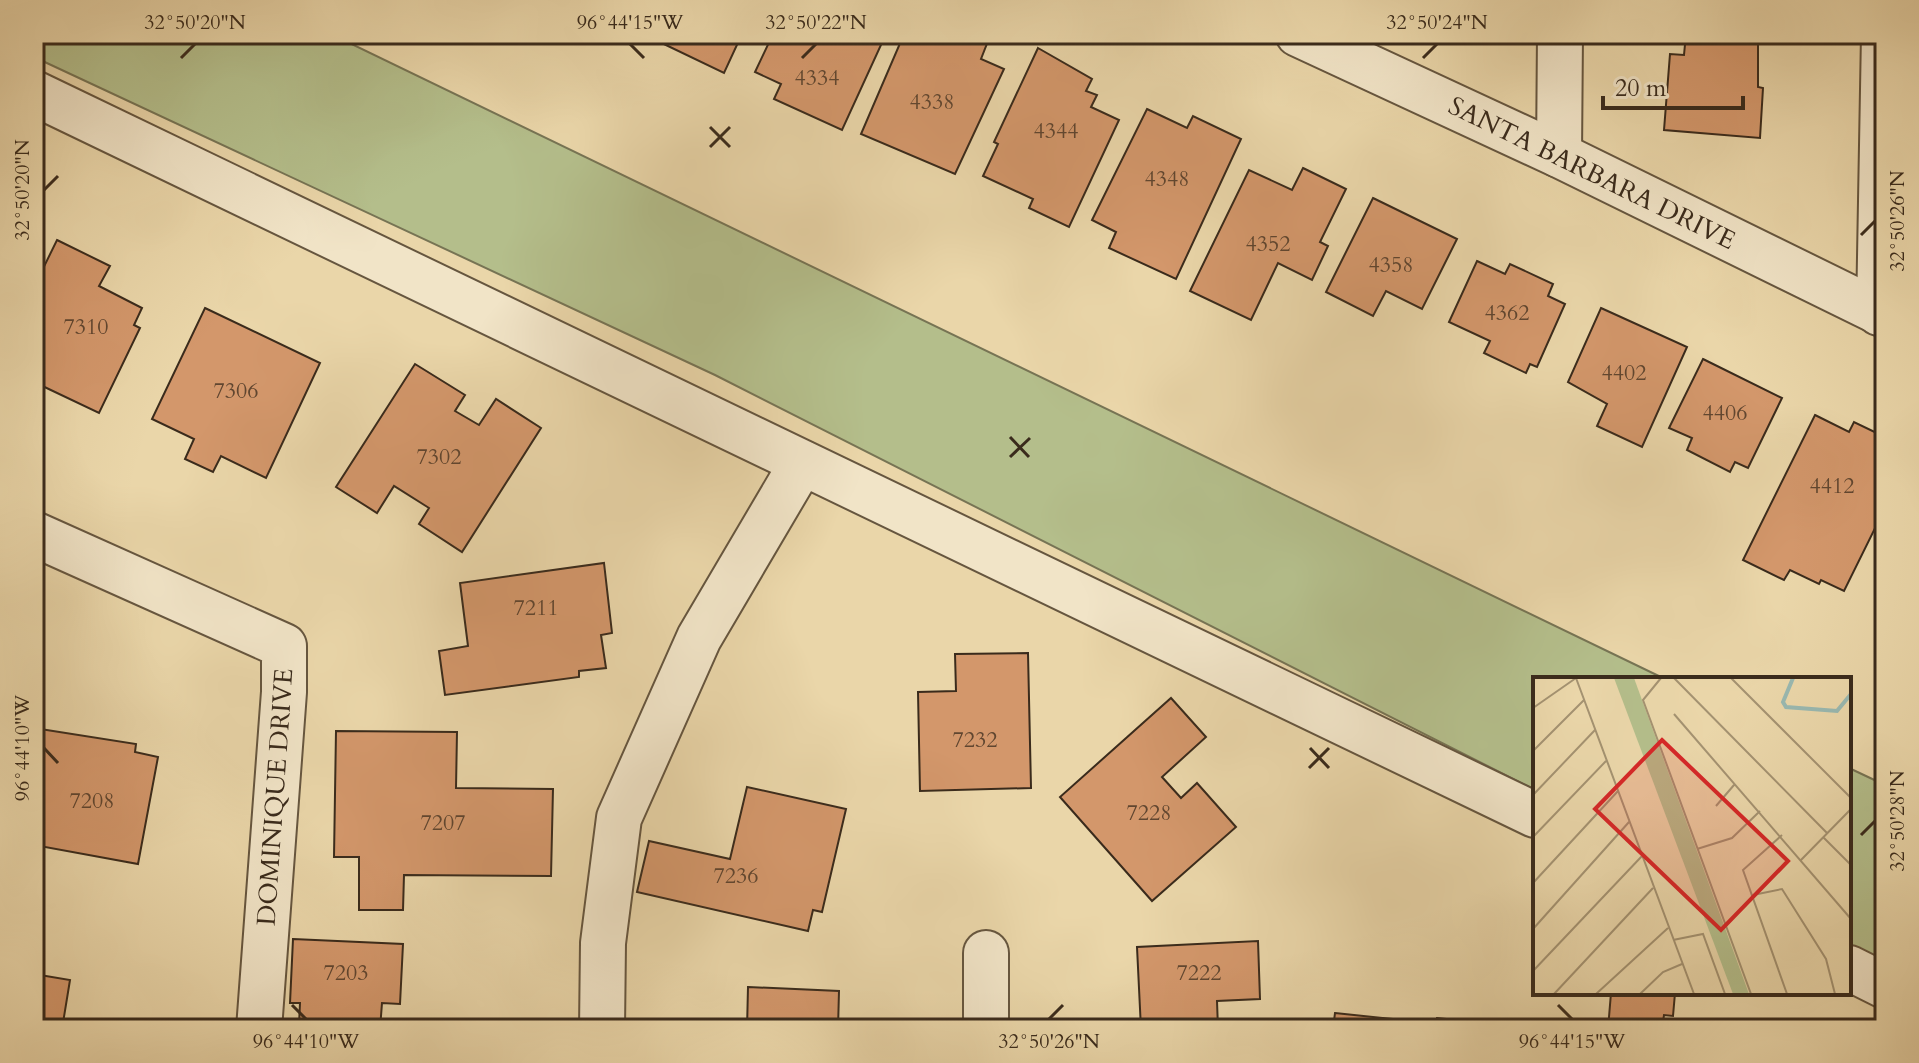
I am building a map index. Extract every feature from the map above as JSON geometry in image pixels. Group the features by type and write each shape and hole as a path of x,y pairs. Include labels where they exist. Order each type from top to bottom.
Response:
{"street":[{"name":"SANTA BARBARA DRIVE","path":"1298,34 1559,155 1882,314"},
{"path":"1559,155 1560,34"},
{"path":"1882,314 1884,34"},
{"path":"34,93 1533,814"},
{"path":"602,1029 603,943 619,818 699,638 802,463"},
{"name":"DOMINIQUE DRIVE","path":"34,534 284,646 284,692 259,1029"},
{"path":"986,953 986,1029"},
{"path":"1851,969 1885,986"}],"green space":[{"path":"34,34 331,34 1661,677 1533,677 1533,789 715,375 34,57"},
{"path":"1851,769 1885,785 1885,969 1851,951"}],"building":[{"path":"643,34 742,34 724,73"},
{"path":"773,34 886,34 842,130 774,99 781,84 755,72"},
{"path":"904,34 972,34 988,41 981,59 1004,69 955,174 861,134"},
{"path":"1686,34 1758,34 1758,87 1763,88 1760,138 1664,130 1670,54 1684,55"},
{"path":"1038,48 1092,79 1086,91 1097,95 1091,107 1119,120 1069,227 1029,208 1033,199 983,176 998,144 994,142"},
{"path":"1147,109 1187,128 1193,116 1241,139 1176,279 1109,248 1116,232 1092,220"},
{"path":"1303,168 1346,189 1320,242 1328,246 1312,280 1278,263 1251,320 1190,291 1249,170 1292,190"},
{"path":"1373,198 1457,239 1422,309 1386,291 1373,316 1326,292"},
{"path":"57,240 110,266 99,286 142,308 134,325 140,328 99,413 34,382 34,287"},
{"path":"1477,261 1505,274 1510,264 1553,284 1548,296 1565,304 1537,367 1530,364 1526,373 1484,353 1490,341 1449,322"},
{"path":"205,308 320,363 266,478 221,456 213,472 185,459 194,439 152,419"},
{"path":"1601,308 1687,347 1642,447 1597,426 1607,404 1568,382"},
{"path":"1703,359 1782,398 1748,468 1735,462 1730,472 1687,450 1692,438 1669,428"},
{"path":"415,364 465,395 455,411 479,425 496,399 541,428 462,552 419,524 429,508 394,486 377,513 336,487"},
{"path":"1815,415 1849,432 1854,422 1885,437 1885,508 1844,591 1821,580 1819,584 1790,570 1784,580 1743,560"},
{"path":"604,563 612,633 601,635 606,668 579,671 579,677 445,695 439,651 468,646 460,583"},
{"path":"1028,653 1031,788 920,791 918,692 956,691 955,654"},
{"path":"1171,698 1206,737 1162,777 1181,798 1197,783 1236,827 1152,901 1060,797"},
{"path":"34,728 136,744 135,752 158,757 138,864 34,845"},
{"path":"336,731 457,732 456,788 553,789 551,876 404,875 403,910 359,910 359,857 334,857"},
{"path":"747,787 846,809 822,912 813,910 808,931 637,892 649,841 730,859"},
{"path":"293,939 403,944 400,1004 382,1003 380,1029 291,1029 291,1025 299,1025 300,1003 290,1003"},
{"path":"1258,941 1260,999 1217,1001 1218,1029 1141,1029 1137,947"},
{"path":"34,974 70,980 62,1029 34,1029"},
{"path":"748,987 839,991 838,1029 747,1029"},
{"path":"1611,995 1675,995 1673,1016 1664,1015 1662,1029 1608,1029"},
{"path":"1335,1013 1392,1019 1391,1029 1333,1029"},
{"path":"1437,1018 1474,1022 1474,1029 1436,1029"}]}
